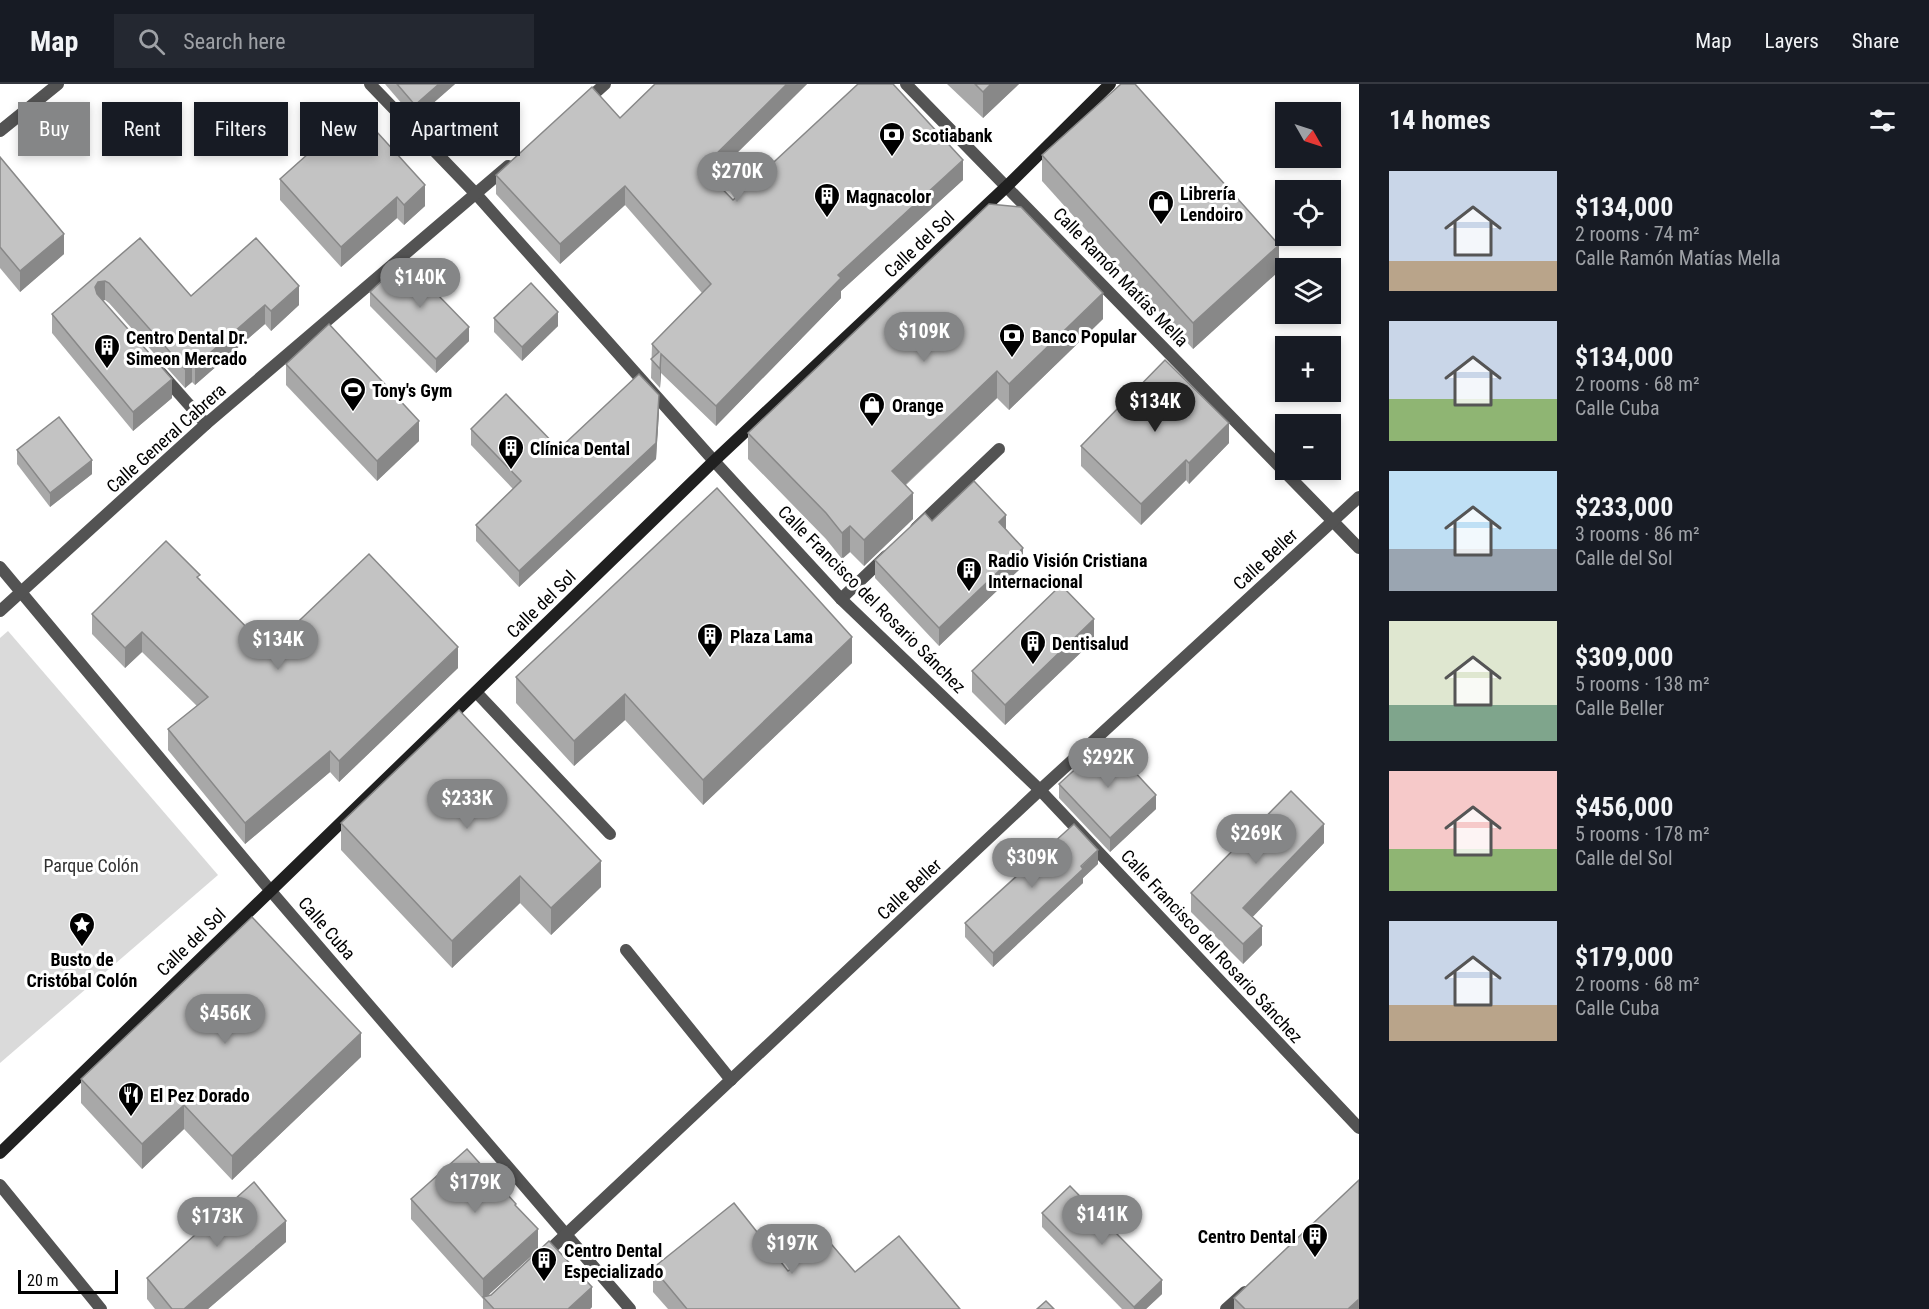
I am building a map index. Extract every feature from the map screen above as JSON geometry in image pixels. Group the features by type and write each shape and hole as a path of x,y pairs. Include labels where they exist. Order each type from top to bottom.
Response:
{"main road":[{"name":"Calle del Sol","path":"0,1154 714,462 1006,187 1110,84"}],"street":[{"path":"0,131 58,84"},
{"name":"Calle Francisco del Rosario Sánchez","path":"370,84 476,194 714,462 841,599 1040,790 1359,1128"},
{"path":"579,106 605,84"},
{"name":"Calle Ramón Matías Mella","path":"906,84 1359,548"},
{"name":"Calle General Cabrera","path":"0,611 206,424 519,157"},
{"path":"151,361 206,424"},
{"path":"841,599 999,450"},
{"name":"Calle Beller","path":"534,1264 1040,790 1359,497"},
{"name":"Calle Cuba","path":"0,567 270,890 630,1309"},
{"path":"476,692 610,834"},
{"path":"626,950 731,1080"},
{"path":"0,1185 102,1309"},
{"path":"1226,1309 1252,1285"}],"green space":[{"name":"Parque Colón","path":"8,631 218,875 0,1063 0,638"}],"building":[{"path":"397,84 439,84 418,102 412,102"},
{"path":"655,84 787,84 702,168 733,200 858,84 893,84 963,160 838,275 841,278 716,406 661,354 660,369 651,359 659,352 652,344 711,284 625,186 560,244 496,175 517,156 520,156 520,153 592,87 620,118"},
{"path":"975,84 991,84 983,92"},
{"name":"Librería Lendoiro","path":"1121,84 1135,84 1275,241 1275,246 1278,246 1193,323 1042,155"},
{"path":"378,133 390,146 390,156 399,156 425,185 404,205 397,197 341,247 280,179 306,156 378,156"},
{"path":"0,157 64,234 20,271 0,247"},
{"path":"989,204 1021,207 1103,293 1009,384 997,371 892,471 913,493 864,540 850,526 842,533 826,513 748,433"},
{"path":"140,238 191,296 256,238 299,286 271,311 265,305 195,366 192,362 185,369 109,283 98,282 95,287 97,294 172,379 133,412 52,314"},
{"path":"404,260 469,327 436,359 370,292"},
{"path":"531,283 558,312 522,347 494,318"},
{"name":"Tony's Gym","path":"329,324 419,421 377,461 286,364"},
{"path":"1165,360 1229,423 1189,463 1186,460 1141,504 1081,446"},
{"path":"639,374 659,395 656,443 519,571 476,525 521,481 471,429 506,394 559,449"},
{"path":"59,417 92,460 50,493 17,450"},
{"path":"974,481 1006,515 999,522 1023,548 939,628 875,560 925,513 932,521"},
{"name":"Plaza Lama","path":"717,488 852,637 703,780 625,694 574,741 516,677"},
{"path":"166,541 200,575 197,577 264,645 274,635 279,640 369,554 458,647 339,761 330,751 245,823 168,729 208,697 142,632 125,648 92,614"},
{"name":"Dentisalud","path":"1061,585 1094,619 1005,705 972,671"},
{"path":"459,710 601,861 551,908 520,876 452,941 341,823"},
{"path":"1106,741 1156,795 1110,838 1059,784"},
{"path":"1291,791 1324,824 1243,908 1262,926 1243,944 1191,893"},
{"path":"1074,824 1098,850 1081,866 1083,869 993,953 965,923"},
{"path":"252,917 361,1033 232,1156 184,1105 142,1144 81,1079"},
{"path":"467,1149 538,1229 483,1279 411,1199"},
{"path":"1359,1180 1359,1299 1348,1309 1245,1309 1234,1298"},
{"path":"254,1182 286,1221 184,1309 172,1309 147,1278"},
{"path":"1070,1186 1162,1280 1134,1307 1042,1213"},
{"path":"734,1203 788,1271 827,1239 855,1272 899,1236 960,1309 687,1309 653,1268"},
{"path":"549,1241 592,1287 568,1309 494,1309 483,1297 491,1295"},
{"path":"1046,1301 1054,1309 1037,1309"}],"place":[{"name":"Scotiabank","path":"892,158"},
{"name":"Magnacolor","path":"827,219"},
{"name":"Librería Lendoiro","path":"1161,226"},
{"name":"Banco Popular","path":"1012,359"},
{"name":"Centro Dental Dr. Simeon Mercado","path":"107,370"},
{"name":"Tony's Gym","path":"353,413"},
{"name":"Orange","path":"872,428"},
{"name":"Clínica Dental","path":"511,471"},
{"name":"Radio Visión Cristiana Internacional","path":"969,593"},
{"name":"Plaza Lama","path":"710,659"},
{"name":"Dentisalud","path":"1033,666"},
{"name":"Busto de Cristóbal Colón","path":"82,948"},
{"name":"El Pez Dorado","path":"131,1118"},
{"name":"Centro Dental","path":"1315,1259"},
{"name":"Centro Dental Especializado","path":"544,1283"}]}
